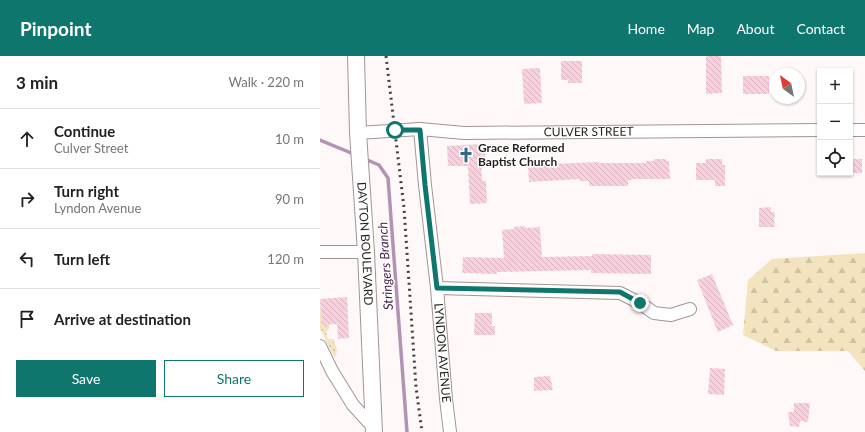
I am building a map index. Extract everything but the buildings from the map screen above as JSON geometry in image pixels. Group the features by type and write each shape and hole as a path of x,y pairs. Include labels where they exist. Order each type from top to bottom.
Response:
{"main road":[{"name":"DAYTON BOULEVARD","path":"356,56 358,133 366,252 374,430"}],"street":[{"name":"CULVER STREET","path":"358,133 420,130 464,133 817,130"},
{"name":"LYNDON AVENUE","path":"420,130 437,288 445,392 450,432"},
{"path":"853,130 865,130"},
{"path":"320,252 366,252"},
{"path":"437,288 620,292 654,313 671,315 690,309"},
{"path":"320,346 332,371 353,405 374,430"}],"green space":[{"path":"865,253 865,371 848,351 776,351 743,335 748,280 772,259"},
{"path":"320,300 322,325 329,324 329,329 326,332 328,339 333,339 337,349 336,356 334,357 320,328"}],"waterway":[{"name":"Stringers Branch","path":"320,140 356,155"},
{"name":"Stringers Branch","path":"365,159 379,165 388,178 407,432"}],"railway":[{"path":"386,56 404,208 416,387 422,432"}],"place":[{"name":"Grace Reformed Baptist Church","path":"466,155"}],"route":[{"path":"395,130 420,130 437,288 620,292 640,303"}]}
